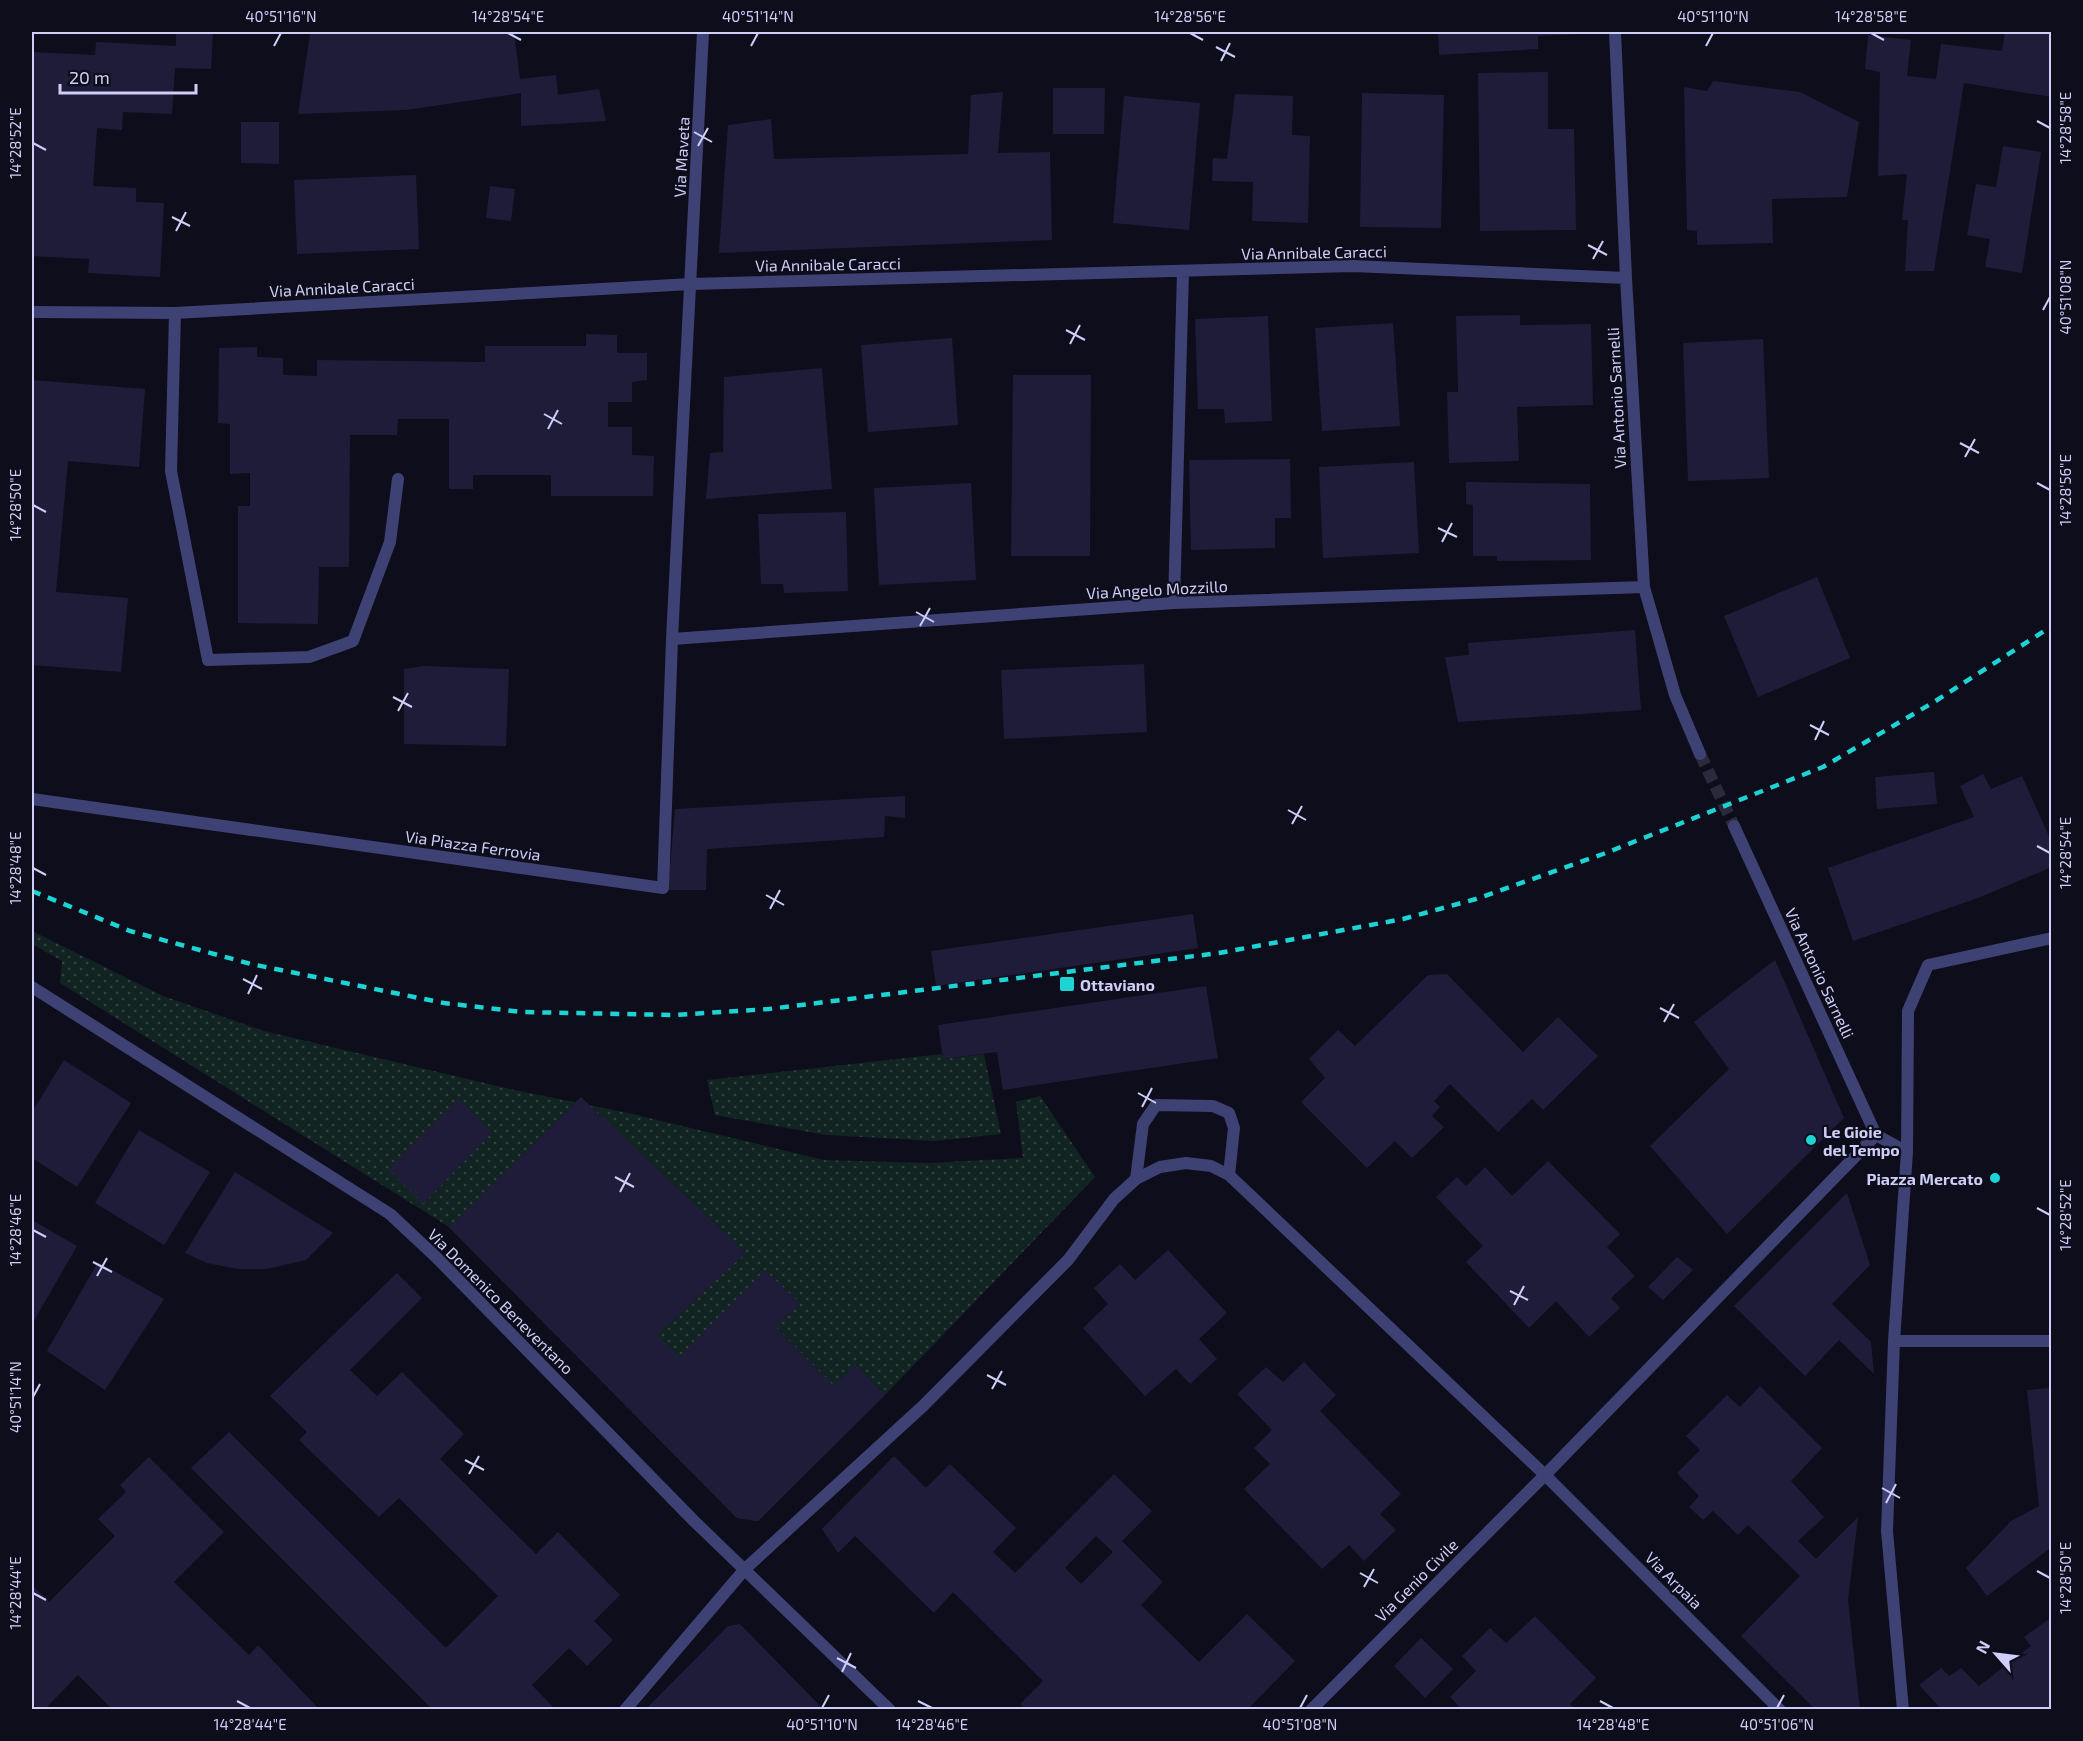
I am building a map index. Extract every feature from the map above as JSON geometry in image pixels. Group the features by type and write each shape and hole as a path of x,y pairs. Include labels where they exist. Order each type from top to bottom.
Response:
{"street":[{"name":"Via Maveta","path":"672,639 704,32"},
{"name":"Via Antonio Sarnelli","path":"1615,32 1626,278 1644,587 1674,695 1700,754"},
{"name":"Via Annibale Caracci","path":"32,312 175,313 691,284 1353,266 1626,278"},
{"path":"1174,603 1183,271"},
{"path":"175,313 171,471 208,660 309,657 353,641 390,542 398,479"},
{"name":"Via Angelo Mozzillo","path":"672,639 1174,603 1644,587"},
{"name":"Via Piazza Ferrovia","path":"32,799 663,888 672,639"},
{"name":"Via Antonio Sarnelli","path":"1734,825 1876,1135"},
{"path":"1903,1710 1887,1531 1894,1341 1907,1152 1908,1011 1928,965 2052,938"},
{"name":"Via Domenico Beneventano","path":"32,987 390,1214 436,1257 694,1521 890,1710"},
{"path":"625,1710 745,1569 923,1406 1068,1260 1114,1199 1136,1179 1160,1167 1186,1163 1211,1166 1229,1175 1234,1128 1229,1113 1213,1107 1156,1105 1143,1124 1136,1179"},
{"path":"1876,1135 1907,1152"},
{"name":"Via Genio Civile","path":"1311,1710 1545,1475 1876,1135"},
{"name":"Via Arpaia","path":"1229,1175 1545,1475 1780,1710"},
{"path":"1894,1341 2052,1341"}],"green space":[{"path":"32,931 163,996 264,1031 510,1089 628,1113 824,1160 929,1163 1023,1158 1016,1102 1040,1096 1095,1177 885,1395 758,1521 737,1518 449,1227 60,983 62,961 32,944"},
{"path":"942,1054 944,1059 984,1054 1001,1134 935,1141 826,1135 715,1115 707,1080"}],"building":[{"path":"176,32 213,32 211,69 175,68 172,114 123,112 122,130 97,128 93,186 136,188 136,202 164,203 160,277 88,273 89,259 32,256 32,52 95,55 96,42 176,46"},
{"path":"514,32 520,79 556,75 558,95 599,89 606,121 521,126 521,93 406,110 298,114 310,34"},
{"path":"1438,32 1582,32 1582,34 1538,36 1538,49 1439,55"},
{"path":"2005,32 2052,32 2052,97 1964,83 1934,271 1905,271 1908,220 1902,220 1907,174 1878,176 1880,72 1865,69 1868,35 1911,40 1907,76 1936,79 1941,44 2002,51"},
{"path":"1548,72 1548,129 1574,129 1576,230 1480,231 1478,73"},
{"path":"1713,81 1800,92 1859,122 1847,197 1772,199 1773,243 1697,245 1697,231 1687,230 1684,87 1707,91"},
{"path":"1053,88 1105,88 1104,134 1053,134"},
{"path":"1003,92 998,153 1050,152 1052,240 719,253 728,125 771,119 774,159 968,154 971,95"},
{"path":"1362,93 1444,95 1441,228 1360,227"},
{"path":"1235,94 1293,96 1292,135 1310,136 1308,223 1252,221 1253,182 1212,181 1213,158 1227,159"},
{"path":"1124,96 1200,103 1189,230 1113,223"},
{"path":"241,122 279,122 279,164 241,163"},
{"path":"2003,146 2041,152 2022,273 1985,267 1990,239 1967,235 1976,184 1996,187"},
{"path":"416,175 419,249 297,254 294,180"},
{"path":"490,186 515,189 511,221 486,218"},
{"path":"1520,315 1520,325 1591,324 1593,405 1517,407 1519,461 1449,463 1447,392 1458,392 1456,316"},
{"path":"1268,316 1272,421 1225,423 1224,409 1198,409 1195,319"},
{"path":"1393,323 1400,426 1322,431 1315,328"},
{"path":"586,334 617,335 617,353 647,353 647,380 632,382 632,402 608,402 608,427 632,427 632,455 654,456 653,496 551,496 551,475 473,475 473,489 449,489 449,419 398,419 397,435 350,435 349,567 319,567 318,624 238,623 238,506 250,506 250,473 230,474 230,424 218,423 219,348 257,347 257,357 283,358 283,375 317,376 317,360 485,362 485,346 586,346"},
{"path":"952,338 958,425 868,432 861,345"},
{"path":"1763,339 1769,478 1688,481 1683,343"},
{"path":"822,368 832,489 706,499 710,453 723,452 724,377"},
{"path":"1013,375 1091,375 1090,556 1011,556"},
{"path":"32,380 145,389 139,467 68,461 56,592 128,598 121,672 32,665"},
{"path":"1290,459 1291,518 1275,518 1275,548 1191,550 1189,460"},
{"path":"1414,462 1419,553 1323,558 1319,467"},
{"path":"1466,482 1590,484 1591,560 1497,561 1497,556 1473,556 1473,505 1466,504"},
{"path":"971,483 976,580 879,585 874,488"},
{"path":"846,512 848,591 784,593 783,584 761,584 758,514"},
{"path":"1817,577 1850,658 1758,697 1724,616"},
{"path":"1635,630 1641,710 1458,722 1445,657 1469,655 1468,643"},
{"path":"1144,664 1147,732 1004,739 1001,670"},
{"path":"423,666 509,669 506,746 404,744 404,669"},
{"path":"1934,772 1937,804 1877,809 1875,777"},
{"path":"1983,774 1991,789 2022,776 2052,843 2052,867 1978,898 1853,941 1828,868 1974,817 1960,786"},
{"path":"905,796 905,818 885,816 884,837 707,849 706,890 668,890 675,809"},
{"path":"1193,914 1198,948 936,986 931,951"},
{"path":"1775,960 1844,1118 1727,1234 1650,1146 1729,1069 1694,1022"},
{"path":"1447,974 1523,1052 1558,1017 1598,1056 1543,1110 1532,1099 1498,1132 1450,1084 1434,1101 1440,1107 1432,1116 1444,1127 1412,1158 1395,1141 1367,1168 1301,1102 1325,1078 1309,1059 1338,1030 1355,1046 1428,975"},
{"path":"1206,986 1218,1058 1003,1090 997,1052 943,1059 938,1025"},
{"path":"64,1060 131,1103 77,1187 32,1158 32,1112"},
{"path":"581,1097 746,1253 657,1335 679,1357 765,1270 800,1303 776,1327 834,1386 855,1364 885,1395 758,1521 737,1518 449,1227"},
{"path":"458,1099 492,1133 423,1204 388,1169"},
{"path":"139,1130 210,1172 164,1245 95,1203"},
{"path":"1548,1161 1620,1234 1607,1247 1635,1276 1611,1298 1620,1308 1589,1337 1556,1301 1529,1328 1466,1262 1483,1246 1436,1197 1457,1177 1466,1186 1485,1167 1512,1196"},
{"path":"235,1172 333,1233 306,1260 267,1269 238,1269 207,1263 185,1253"},
{"path":"1847,1193 1870,1265 1832,1304 1871,1342 1874,1374 1839,1340 1805,1376 1734,1306"},
{"path":"32,1220 77,1246 32,1324"},
{"path":"1168,1250 1227,1313 1199,1339 1217,1359 1190,1384 1176,1369 1145,1396 1083,1328 1108,1304 1094,1288 1120,1264 1135,1280"},
{"path":"1677,1257 1693,1270 1663,1300 1648,1287"},
{"path":"98,1262 164,1299 105,1390 47,1351"},
{"path":"397,1273 422,1298 350,1370 377,1396 402,1372 464,1434 440,1459 536,1554 558,1532 620,1595 594,1621 613,1640 587,1666 569,1648 532,1685 556,1710 433,1710 191,1468 229,1432 446,1648 498,1596 399,1498 379,1517 299,1440 307,1432 270,1396"},
{"path":"1304,1362 1336,1395 1320,1411 1401,1494 1380,1514 1396,1530 1364,1561 1349,1545 1322,1569 1244,1489 1270,1464 1254,1448 1272,1430 1237,1394 1266,1367 1283,1382"},
{"path":"1760,1386 1822,1448 1791,1481 1824,1517 1798,1541 1816,1559 1858,1517 1848,1600 1860,1710 1816,1710 1741,1636 1800,1576 1748,1525 1738,1535 1713,1511 1703,1520 1689,1507 1699,1496 1677,1473 1700,1450 1686,1436 1727,1395 1740,1407"},
{"path":"2052,1388 2052,1552 2049,1549 1987,1596 1966,1568 2011,1521 2039,1506 2027,1390"},
{"path":"894,1456 926,1488 950,1464 1016,1528 993,1552 1015,1573 1114,1474 1152,1511 1122,1541 1163,1582 1141,1605 1199,1662 1247,1614 1295,1661 1247,1710 1025,1710 1020,1704 1043,1681 953,1592 934,1613 855,1536 838,1553 822,1529","holes":["1096,1536 1113,1552 1081,1584 1065,1568"]},
{"path":"149,1457 224,1532 174,1582 249,1655 258,1645 320,1710 113,1710 78,1675 44,1710 39,1710 32,1702 32,1585 49,1602 115,1536 98,1519 126,1492 120,1485"},
{"path":"1535,1616 1596,1678 1570,1704 1576,1710 1462,1710 1450,1697 1476,1671 1462,1656 1490,1628 1506,1643"},
{"path":"2052,1617 2052,1710 1942,1710 1919,1685 1941,1668 1949,1676 1961,1668 1979,1686 2031,1646 2024,1637"},
{"path":"740,1624 824,1710 645,1710 728,1626"},
{"path":"1421,1638 1453,1669 1425,1698 1394,1666"}],"tunnel":[{"path":"1700,754 1734,826"}],"railway":[{"path":"32,891 130,931 251,964 444,1003 521,1012 674,1015 769,1009 1219,953 1403,919 1476,899 1603,854 1823,767 1934,702 2052,626"}],"place":[{"name":"Ottaviano","path":"1067,984"},
{"name":"Le Gioie del Tempo","path":"1811,1140"},
{"name":"Piazza Mercato","path":"1995,1178"}]}
